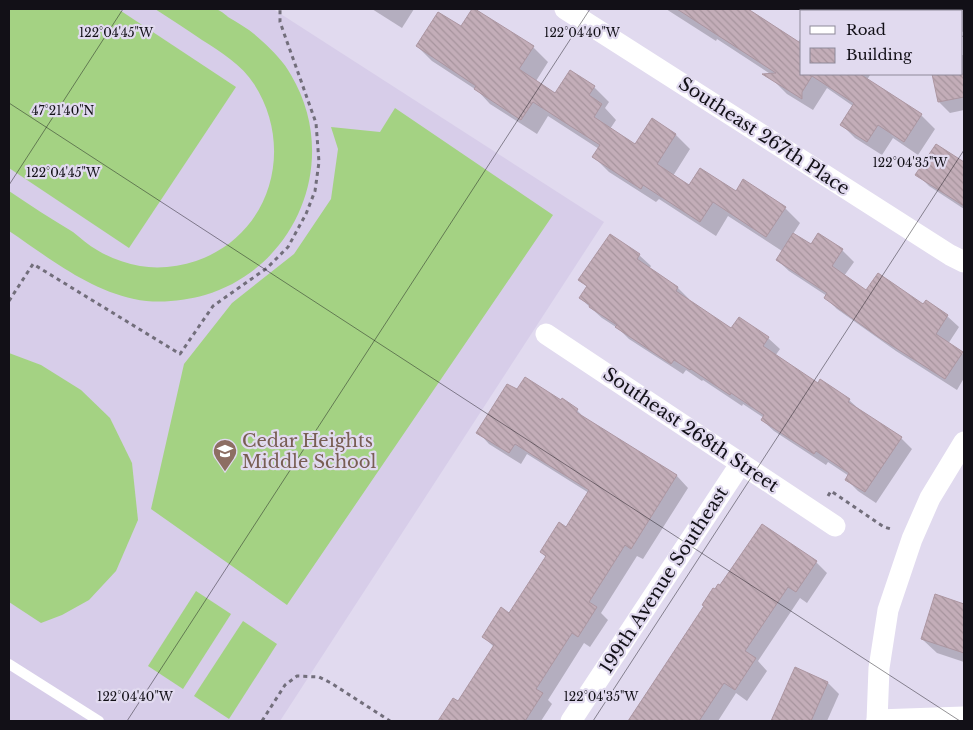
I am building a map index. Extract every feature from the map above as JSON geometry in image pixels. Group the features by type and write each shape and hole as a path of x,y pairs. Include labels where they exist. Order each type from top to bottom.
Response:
{"street":[{"name":"Southeast 267th Place","path":"565,9 950,255 964,262"},
{"name":"Southeast 268th Street","path":"546,334 835,526"},
{"path":"964,442 930,498 912,538 888,610 879,668 877,721 964,717"},
{"name":"199th Avenue Southeast","path":"571,721 741,463"}],"lane":[{"path":"9,664 99,721"}],"path":[{"path":"9,301 33,264 180,354 213,306 267,268 288,247 306,214 315,191 319,162 316,123 280,22 280,9"},
{"path":"816,513 831,491 884,527 912,538"},
{"path":"262,721 285,685 297,676 319,677 390,721"}],"shaded area":[{"name":"Cedar Heights Middle School","path":"9,9 273,9 604,222 280,721 9,721"}],"green space":[{"path":"9,9 118,9 236,87 129,248 9,168"},
{"path":"155,9 219,10 254,34 278,57 291,75 305,107 312,141 310,174 302,206 286,235 265,261 237,281 205,295 161,302 134,299 100,288 68,271 9,231 9,191 107,255 123,262 140,266 168,267 196,261 221,249 242,232 258,211 268,188 274,162 273,136 267,109 249,77 231,59"},
{"path":"395,108 553,215 287,605 151,509 184,364 232,303 294,254 331,199 338,149 331,127 380,132"},
{"path":"9,353 41,365 81,390 110,418 132,463 138,520 116,571 89,600 62,615 41,623 9,602"},
{"path":"196,591 231,614 183,689 148,666"},
{"path":"243,621 277,644 229,719 194,696"}],"building":[{"path":"472,9 475,9 534,46 519,69 555,93 570,70 595,86 589,95 602,104 594,117 635,144 652,118 676,134 657,164 689,185 700,168 736,191 743,179 786,207 766,237 713,202 700,222 643,185 641,189 592,157 600,145 533,102 521,120 474,89 476,86 416,46 438,12 461,26"},
{"path":"677,9 748,9 800,43 800,75 862,75 922,114 904,142 878,125 867,142 840,125 854,103 812,76 802,92 802,99 762,74 776,73"},
{"path":"964,74 964,97 938,102 932,75"},
{"path":"936,144 964,162 964,206 915,175"},
{"path":"793,233 811,244 818,233 843,249 832,266 866,290 878,273 923,304 926,300 948,315 936,334 963,352 945,379 880,338 824,298 827,293 776,260"},
{"path":"610,234 640,254 637,259 678,287 676,291 731,328 739,317 769,337 763,346 818,383 820,379 850,399 848,402 902,437 865,492 845,480 849,473 816,451 814,454 761,420 764,415 691,369 674,360 671,364 615,327 617,325 589,307 590,305 579,298 587,286 578,280"},
{"path":"525,377 561,400 562,398 578,409 576,412 677,475 631,549 625,545 589,602 597,607 578,637 572,633 536,689 543,693 525,721 438,721 453,698 458,701 494,645 482,637 501,607 509,613 546,556 540,552 559,522 566,527 589,490 515,444 509,453 476,433 507,384 517,389"},
{"path":"762,524 817,561 796,592 788,587 745,651 756,658 735,690 724,683 699,721 628,721 704,606 702,605 713,588 715,589 718,584 720,585"},
{"path":"935,594 964,604 964,653 921,639"},
{"path":"795,667 828,682 811,721 771,721"}],"place":[{"name":"Cedar Heights Middle School","path":"225,472"}]}
